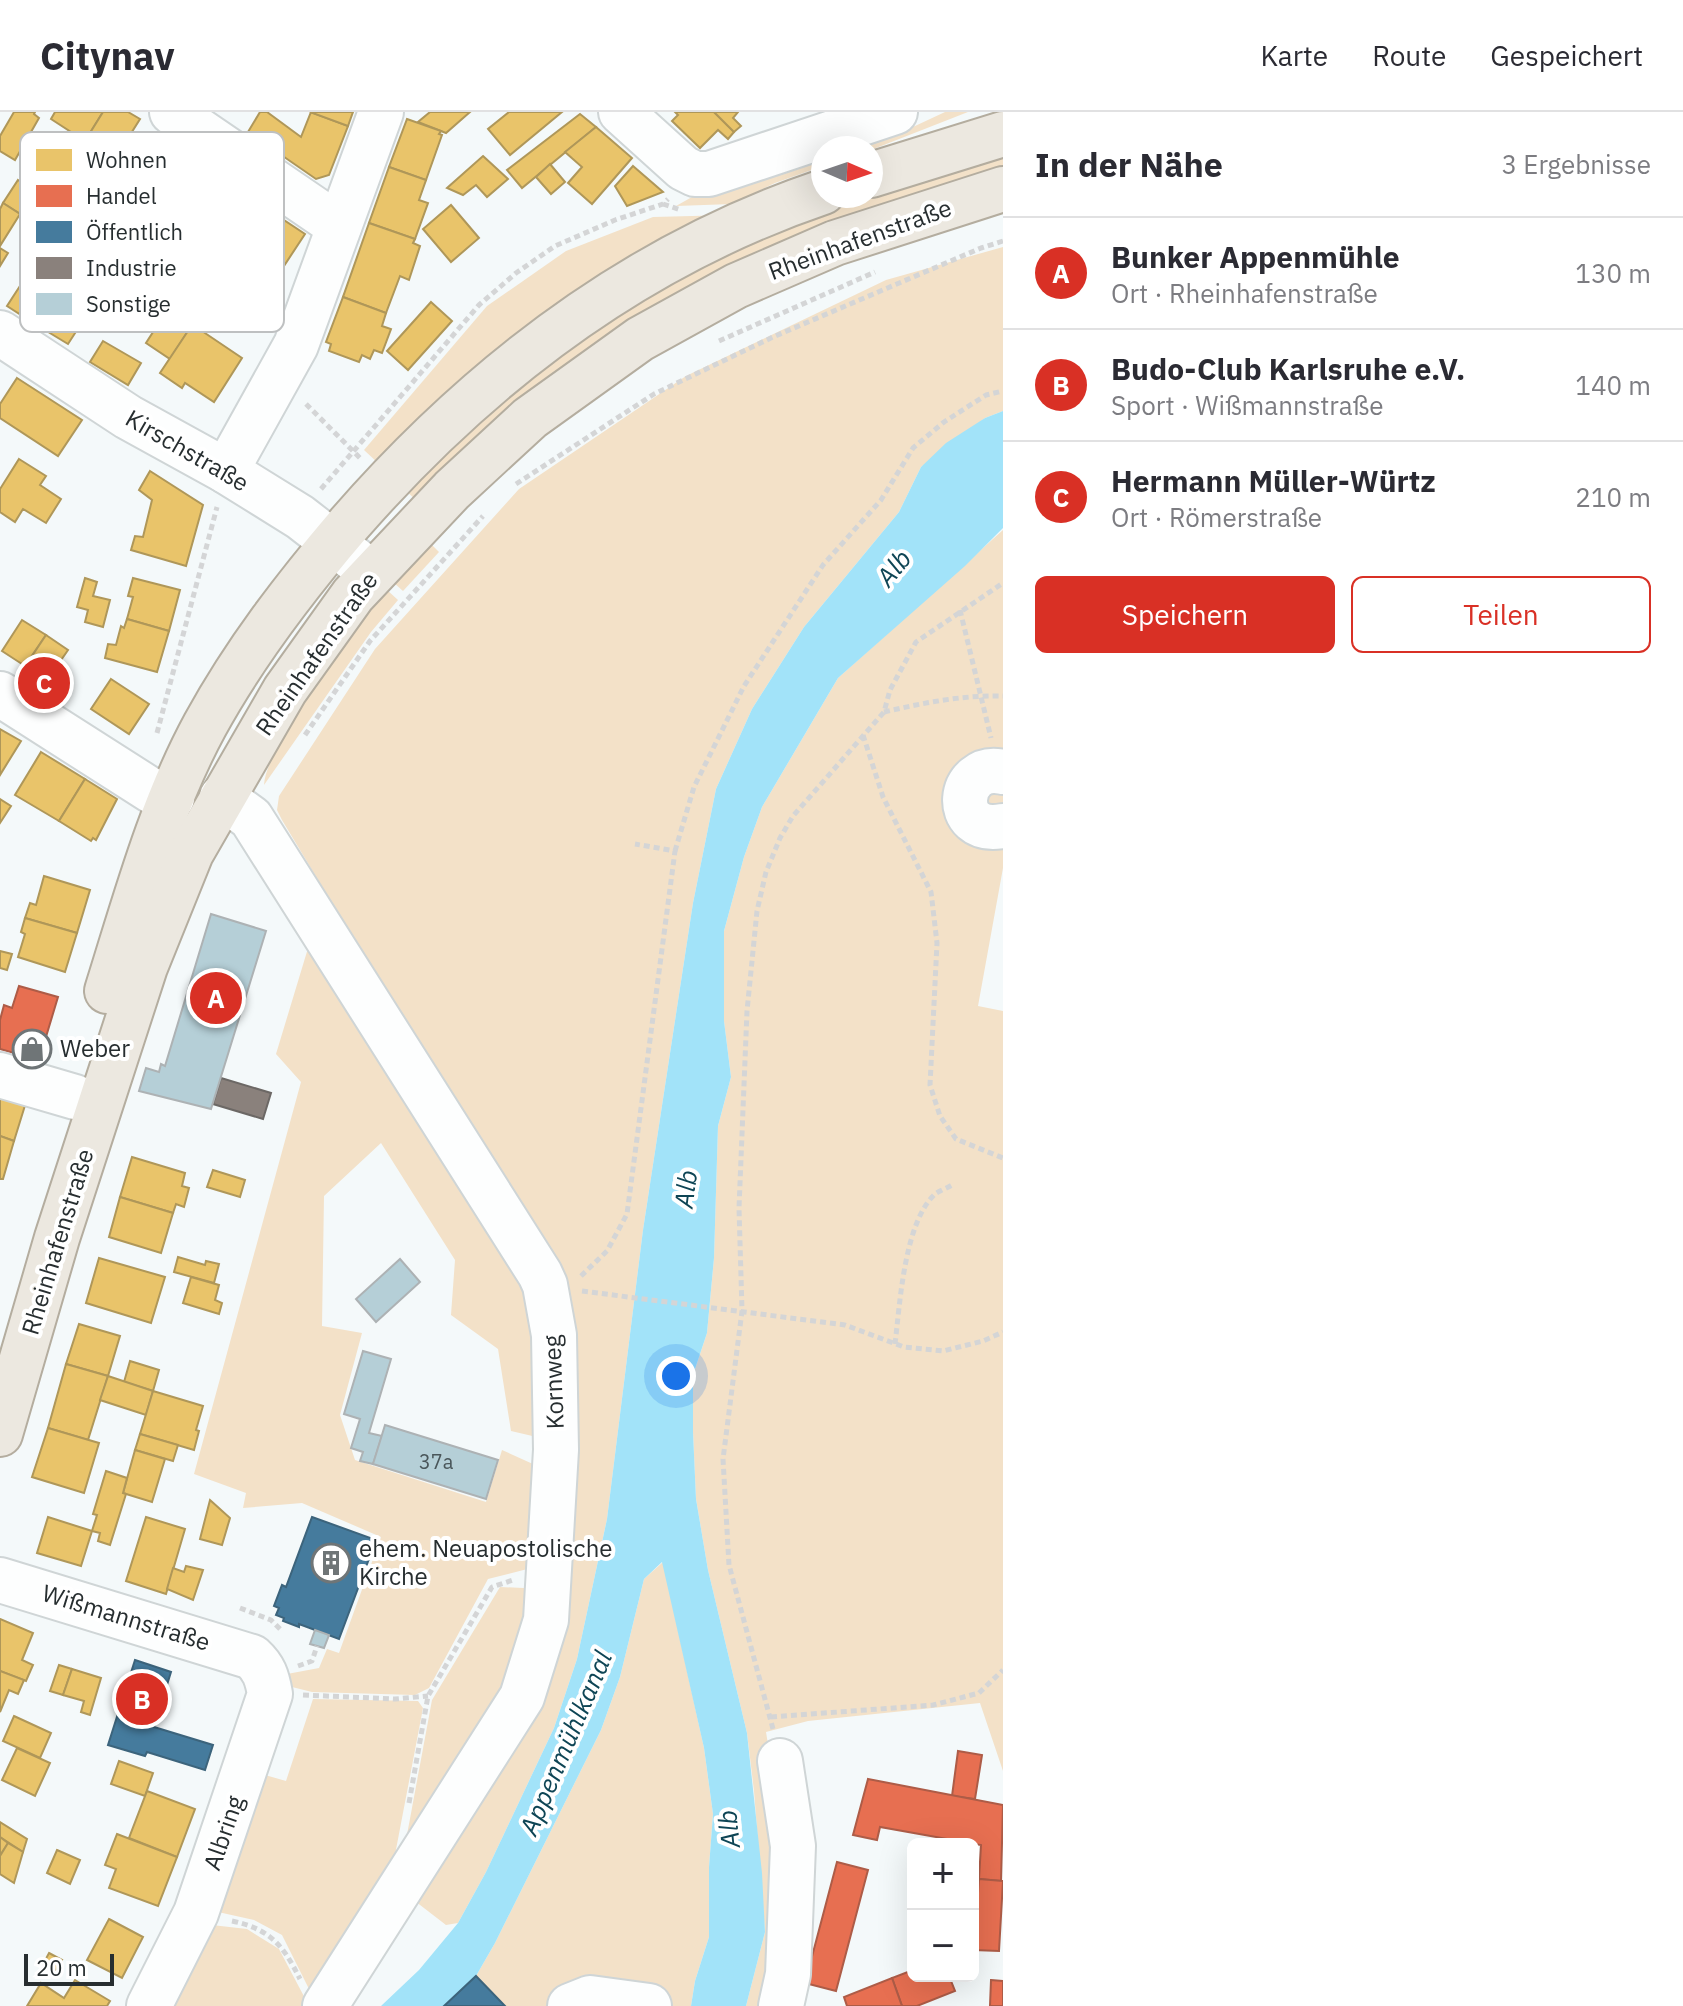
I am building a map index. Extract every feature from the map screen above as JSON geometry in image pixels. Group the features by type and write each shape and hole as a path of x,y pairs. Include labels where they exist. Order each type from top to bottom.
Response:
{"main road":[{"path":"883,171 1003,134"},
{"name":"Rheinhafenstraße","path":"0,1434 57,1238 145,967 191,853 285,690 372,573 452,490 530,418 640,339 736,286 835,243 1003,189"},
{"name":"Rheinhafenstraße","path":"0,1342 146,866 158,792 289,594 317,529 395,472 498,374 543,339 652,269 708,239 811,197"}],"street":[{"path":"172,112 201,132"},
{"path":"226,471 296,345 381,112"},
{"path":"621,112 683,168 695,174 709,174 895,112"},
{"path":"284,188 339,226"},
{"name":"Kirschstraße","path":"0,333 128,417 226,471 317,529 372,573"},
{"path":"0,694 158,792"},
{"path":"997,757 975,777 965,796 968,814 975,824 988,828 1003,826"},
{"name":"Kornweg","path":"222,797 251,818 545,1285 554,1335 556,1450 546,1620 522,1697 314,1996"},
{"path":"0,1075 75,1097"},
{"name":"Wißmannstraße","path":"0,1580 261,1675"},
{"name":"Albring","path":"149,2006 196,1913 261,1675"},
{"path":"780,1761 793,1846 788,1974 781,2006"},
{"path":"570,2006 590,1998 649,2006"}],"path":[{"path":"317,529 352,451 479,305 516,273 555,246 615,220 663,204"},
{"path":"527,469 505,492 654,394 773,337 1003,241"},
{"path":"713,343 884,268"},
{"path":"279,378 352,451"},
{"path":"545,1285 579,1277 607,1251 627,1214 675,851 694,787 744,686 823,565 881,500 913,448 986,395 1003,391"},
{"path":"158,792 226,471"},
{"path":"301,741 370,641 487,511"},
{"path":"780,1761 729,1565 723,1459 742,1311 739,1208 747,1011 757,911 766,872 793,816 884,712 890,690 916,642 1003,583"},
{"path":"960,610 997,757"},
{"path":"884,712 932,700 1003,696"},
{"path":"863,734 883,797 931,892 937,943 930,1085 940,1116 956,1139 1003,1158"},
{"path":"635,844 675,851"},
{"path":"895,1344 909,1246 918,1221 935,1195 952,1185"},
{"path":"617,1297 845,1325 895,1344 943,1351 983,1341 1003,1332"},
{"path":"407,1813 428,1696 492,1587 516,1579"},
{"path":"771,1717 933,1705 979,1693 1003,1670"},
{"path":"261,1675 395,1699 428,1696"},
{"path":"196,1913 253,1925 273,1937 314,1996"}],"shaded area":[{"path":"945,112 968,112 883,145 883,137"},
{"path":"1003,156 1003,178 824,234 420,504 402,487 541,368 638,301 738,249 789,227 839,208 883,208 883,193"},
{"path":"811,161 811,170 775,183 732,204 676,206 692,197 726,190"},
{"path":"731,215 379,464 364,450 487,306 566,251 653,217"},
{"path":"1003,247 1003,411 985,418 921,467 899,512 804,627 752,709 716,789 693,903 643,1230 607,1519 577,1659 554,1728 486,1872 458,1923 446,1925 411,1898 531,1697 567,1406 459,1115 282,820 277,810 279,796 375,649 519,489 686,376 886,280"},
{"path":"1003,530 1003,868 978,1006 1003,1011 1003,1771 980,1703 808,1721 766,1732 782,1830 775,2006 746,2006 765,1932 754,1791 747,1733 708,1570 696,1499 693,1432 693,1375 707,1333 714,1258 718,1126 731,1077 724,1021 724,931 744,857 762,807 838,678"},
{"path":"429,542 439,552 403,591 393,582"},
{"path":"387,590 398,600 371,632 264,785 269,766 296,715"},
{"path":"312,935 521,1272 537,1315 541,1438 511,1431 498,1349 451,1315 455,1260 381,1143 324,1196 322,1326 362,1333 340,1415 355,1460 486,1502 502,1450 544,1469 539,1566 488,1579 429,1688 415,1695 312,1692 288,1686 287,1674 319,1668 327,1649 339,1653 381,1537 302,1503 243,1508 246,1493 194,1474 301,1082 276,1054"},
{"path":"663,1562 704,1748 713,1814 709,1937 695,1981 691,2006 505,2006 476,1976 601,1730 620,1677 644,1579"},
{"path":"500,1587 544,1589 523,1663 404,1851 432,1700"},
{"path":"313,1699 418,1701 423,1708 390,1881 315,2001 282,1935 254,1920 209,1910 258,1773 286,1781"},
{"path":"203,1924 247,1929 279,1949 308,2004 163,2006"}],"water":[{"path":"1003,411 1003,528 965,566 838,678 762,807 744,857 724,931 724,1021 731,1077 718,1126 714,1258 707,1333 693,1375 693,1432 696,1499 708,1570 747,1733 762,1873 765,1932 746,2006 691,2006 695,1981 709,1937 713,1814 704,1748 662,1562 644,1579 620,1677 601,1730 476,1976 444,2006 381,2006 419,1970 458,1923 486,1872 554,1728 577,1659 607,1519 643,1230 693,903 716,789 752,709 804,627 899,512 921,467 946,443 985,418"}],"building: Wohnen":[{"path":"14,112 35,112 39,118 31,132 20,132 20,151 15,160 0,151 0,136"},
{"path":"55,112 103,112 91,132 71,132 51,119"},
{"path":"103,112 128,112 140,119 132,132 91,132"},
{"path":"260,112 267,112 301,137 311,112 348,126 329,175 316,179 284,157 284,132 248,132"},
{"path":"310,112 353,112 348,126"},
{"path":"430,112 470,112 446,133 418,122"},
{"path":"509,112 562,112 510,155 488,129"},
{"path":"675,112 714,112 734,132 728,139 718,130 700,148 672,121 678,115"},
{"path":"714,112 738,112 733,118 741,126 734,132"},
{"path":"580,114 596,127 522,188 507,170"},
{"path":"407,119 441,131 426,180 389,167"},
{"path":"596,127 632,158 592,204 568,183 582,167 565,152"},
{"path":"483,156 508,179 487,197 476,185 463,195 447,188"},
{"path":"550,164 565,182 551,194 536,177"},
{"path":"633,166 663,192 627,206 615,186"},
{"path":"389,167 426,180 419,200 428,203 415,239 369,223"},
{"path":"18,180 20,181 20,214 3,203"},
{"path":"3,203 20,214 0,246 0,209"},
{"path":"451,205 479,238 451,262 423,229"},
{"path":"284,220 305,234 284,266"},
{"path":"369,223 415,239 413,243 420,246 409,280 400,276 386,313 343,297"},
{"path":"0,248 8,253 0,266"},
{"path":"20,286 20,314 7,306"},
{"path":"343,297 386,313 382,326 391,329 382,353 374,350 370,359 362,355 359,362 329,351 331,344 326,342"},
{"path":"431,302 452,321 408,370 387,351"},
{"path":"48,332 76,332 68,344"},
{"path":"153,332 187,332 170,359 146,343"},
{"path":"187,332 203,332 242,358 214,402 185,383 182,388 160,373"},
{"path":"103,341 141,363 128,385 90,362"},
{"path":"17,378 82,420 58,456 0,418 0,404"},
{"path":"19,459 46,476 40,485 61,499 46,523 23,509 15,522 0,512 0,489"},
{"path":"150,471 203,505 186,566 131,550 135,536 143,537 152,500 139,490"},
{"path":"85,578 97,582 93,596 110,600 103,627 85,622 88,610 77,607"},
{"path":"133,578 180,590 169,631 127,619 133,597 128,596"},
{"path":"127,619 169,631 157,672 105,658 108,644 116,645 121,626 124,628"},
{"path":"22,620 46,635 25,666 2,651"},
{"path":"46,635 68,650 48,679 26,665"},
{"path":"111,679 149,704 129,734 91,709"},
{"path":"0,729 21,741 0,775"},
{"path":"41,752 85,779 59,821 15,795"},
{"path":"85,779 117,799 96,840 93,838 91,841 59,821"},
{"path":"0,799 11,806 0,823"},
{"path":"44,876 90,890 77,933 25,918 30,903 36,905"},
{"path":"25,918 77,933 65,972 18,957 25,934 21,932"},
{"path":"0,951 12,954 7,970 0,968"},
{"path":"0,1091 27,1099 14,1141 0,1136"},
{"path":"0,1136 14,1141 3,1179 0,1179"},
{"path":"132,1157 185,1173 182,1186 189,1188 184,1207 176,1204 173,1213 120,1197"},
{"path":"213,1170 245,1180 240,1197 207,1187"},
{"path":"120,1197 173,1213 161,1253 109,1237"},
{"path":"178,1257 205,1265 206,1261 219,1264 214,1283 174,1272"},
{"path":"99,1258 165,1277 151,1323 86,1303"},
{"path":"191,1277 219,1285 215,1300 222,1303 219,1314 183,1303"},
{"path":"79,1324 120,1336 108,1376 66,1364"},
{"path":"130,1361 159,1370 153,1391 124,1382"},
{"path":"66,1364 108,1376 88,1440 48,1428"},
{"path":"108,1376 153,1391 146,1415 100,1400"},
{"path":"153,1391 203,1406 194,1450 140,1434"},
{"path":"48,1428 99,1443 84,1493 32,1477"},
{"path":"140,1434 178,1445 173,1461 135,1450"},
{"path":"135,1450 165,1459 152,1502 123,1493"},
{"path":"106,1471 127,1478 123,1493 126,1494 110,1545 98,1541 100,1533 92,1531 97,1515 93,1514"},
{"path":"210,1500 230,1518 222,1545 200,1539"},
{"path":"48,1517 92,1531 81,1566 37,1553"},
{"path":"146,1517 185,1529 166,1594 126,1581"},
{"path":"186,1566 203,1570 193,1600 167,1589 173,1568 184,1572"},
{"path":"0,1619 33,1633 22,1660 33,1665 26,1681 0,1671"},
{"path":"59,1665 72,1669 63,1695 50,1691"},
{"path":"72,1669 101,1678 90,1715 81,1712 84,1701 63,1695"},
{"path":"0,1671 24,1680 18,1694 9,1690 0,1712"},
{"path":"14,1716 51,1733 40,1758 3,1741"},
{"path":"17,1748 50,1763 35,1796 2,1780"},
{"path":"119,1761 153,1773 145,1796 111,1784"},
{"path":"147,1791 195,1809 177,1857 129,1838"},
{"path":"0,1822 27,1839 23,1852 0,1837"},
{"path":"117,1834 177,1857 158,1906 109,1888 116,1869 105,1865"},
{"path":"0,1837 8,1843 0,1856"},
{"path":"8,1843 23,1852 14,1883 0,1874 0,1856"},
{"path":"57,1850 80,1860 70,1884 47,1873"},
{"path":"109,1919 143,1937 122,1978 87,1960"},
{"path":"49,1953 62,1960 54,1973 42,1966"},
{"path":"75,1980 110,2001 107,2006 27,2006 41,1983 64,1998"}],"building: Handel":[{"path":"19,986 58,997 39,1060 0,1049 0,1020 4,1005 12,1008"},
{"path":"958,1751 982,1755 975,1799 952,1796"},
{"path":"868,1779 1003,1805 1001,1881 979,1879 979,1838 942,1838 880,1827 877,1840 853,1835"},
{"path":"837,1862 868,1870 836,1991 805,1983"},
{"path":"979,1879 1003,1881 999,1951 979,1950"},
{"path":"907,1972 907,1982 951,1982 955,1991 917,2006 902,2006 892,1978"},
{"path":"892,1978 902,2006 847,2006 844,1997"},
{"path":"991,1980 1003,1981 1003,2006 990,2006"}],"building: Öffentlich":[{"name":"ehem. Neuapostolische Kirche","path":"312,1517 376,1540 339,1639 283,1621 284,1618 276,1615 279,1608 274,1606 282,1585 286,1587"},
{"path":"135,1660 171,1672 154,1727 213,1745 205,1770 147,1752 145,1756 108,1745"},
{"path":"476,1976 505,2006 444,2006"}],"building: Industrie":[{"path":"221,1078 271,1093 263,1119 213,1104"}],"building: Sonstige":[{"path":"211,914 266,931 211,1109 139,1091 146,1068 159,1072 161,1064 165,1066"},
{"path":"400,1259 420,1282 376,1322 356,1299"},
{"path":"363,1351 391,1359 369,1433 382,1436 373,1464 360,1461 363,1452 351,1448 360,1419 344,1414"},
{"path":"385,1425 498,1460 486,1499 373,1464"},
{"path":"315,1630 329,1635 324,1648 310,1644"}],"place":[{"name":"Hermann Müller-Würtz","path":"44,683"},
{"name":"Bunker Appenmühle","path":"216,998"},
{"name":"Weber","path":"32,1049"},
{"name":"ehem. Neuapostolische Kirche","path":"331,1563"},
{"name":"Budo-Club Karlsruhe e.V.","path":"142,1699"}],"water label":[{"name":"Alb","path":"894,568"},
{"name":"Alb","path":"686,1189"},
{"name":"Appenmühlkanal","path":"566,1743"},
{"name":"Alb","path":"729,1829"}]}
